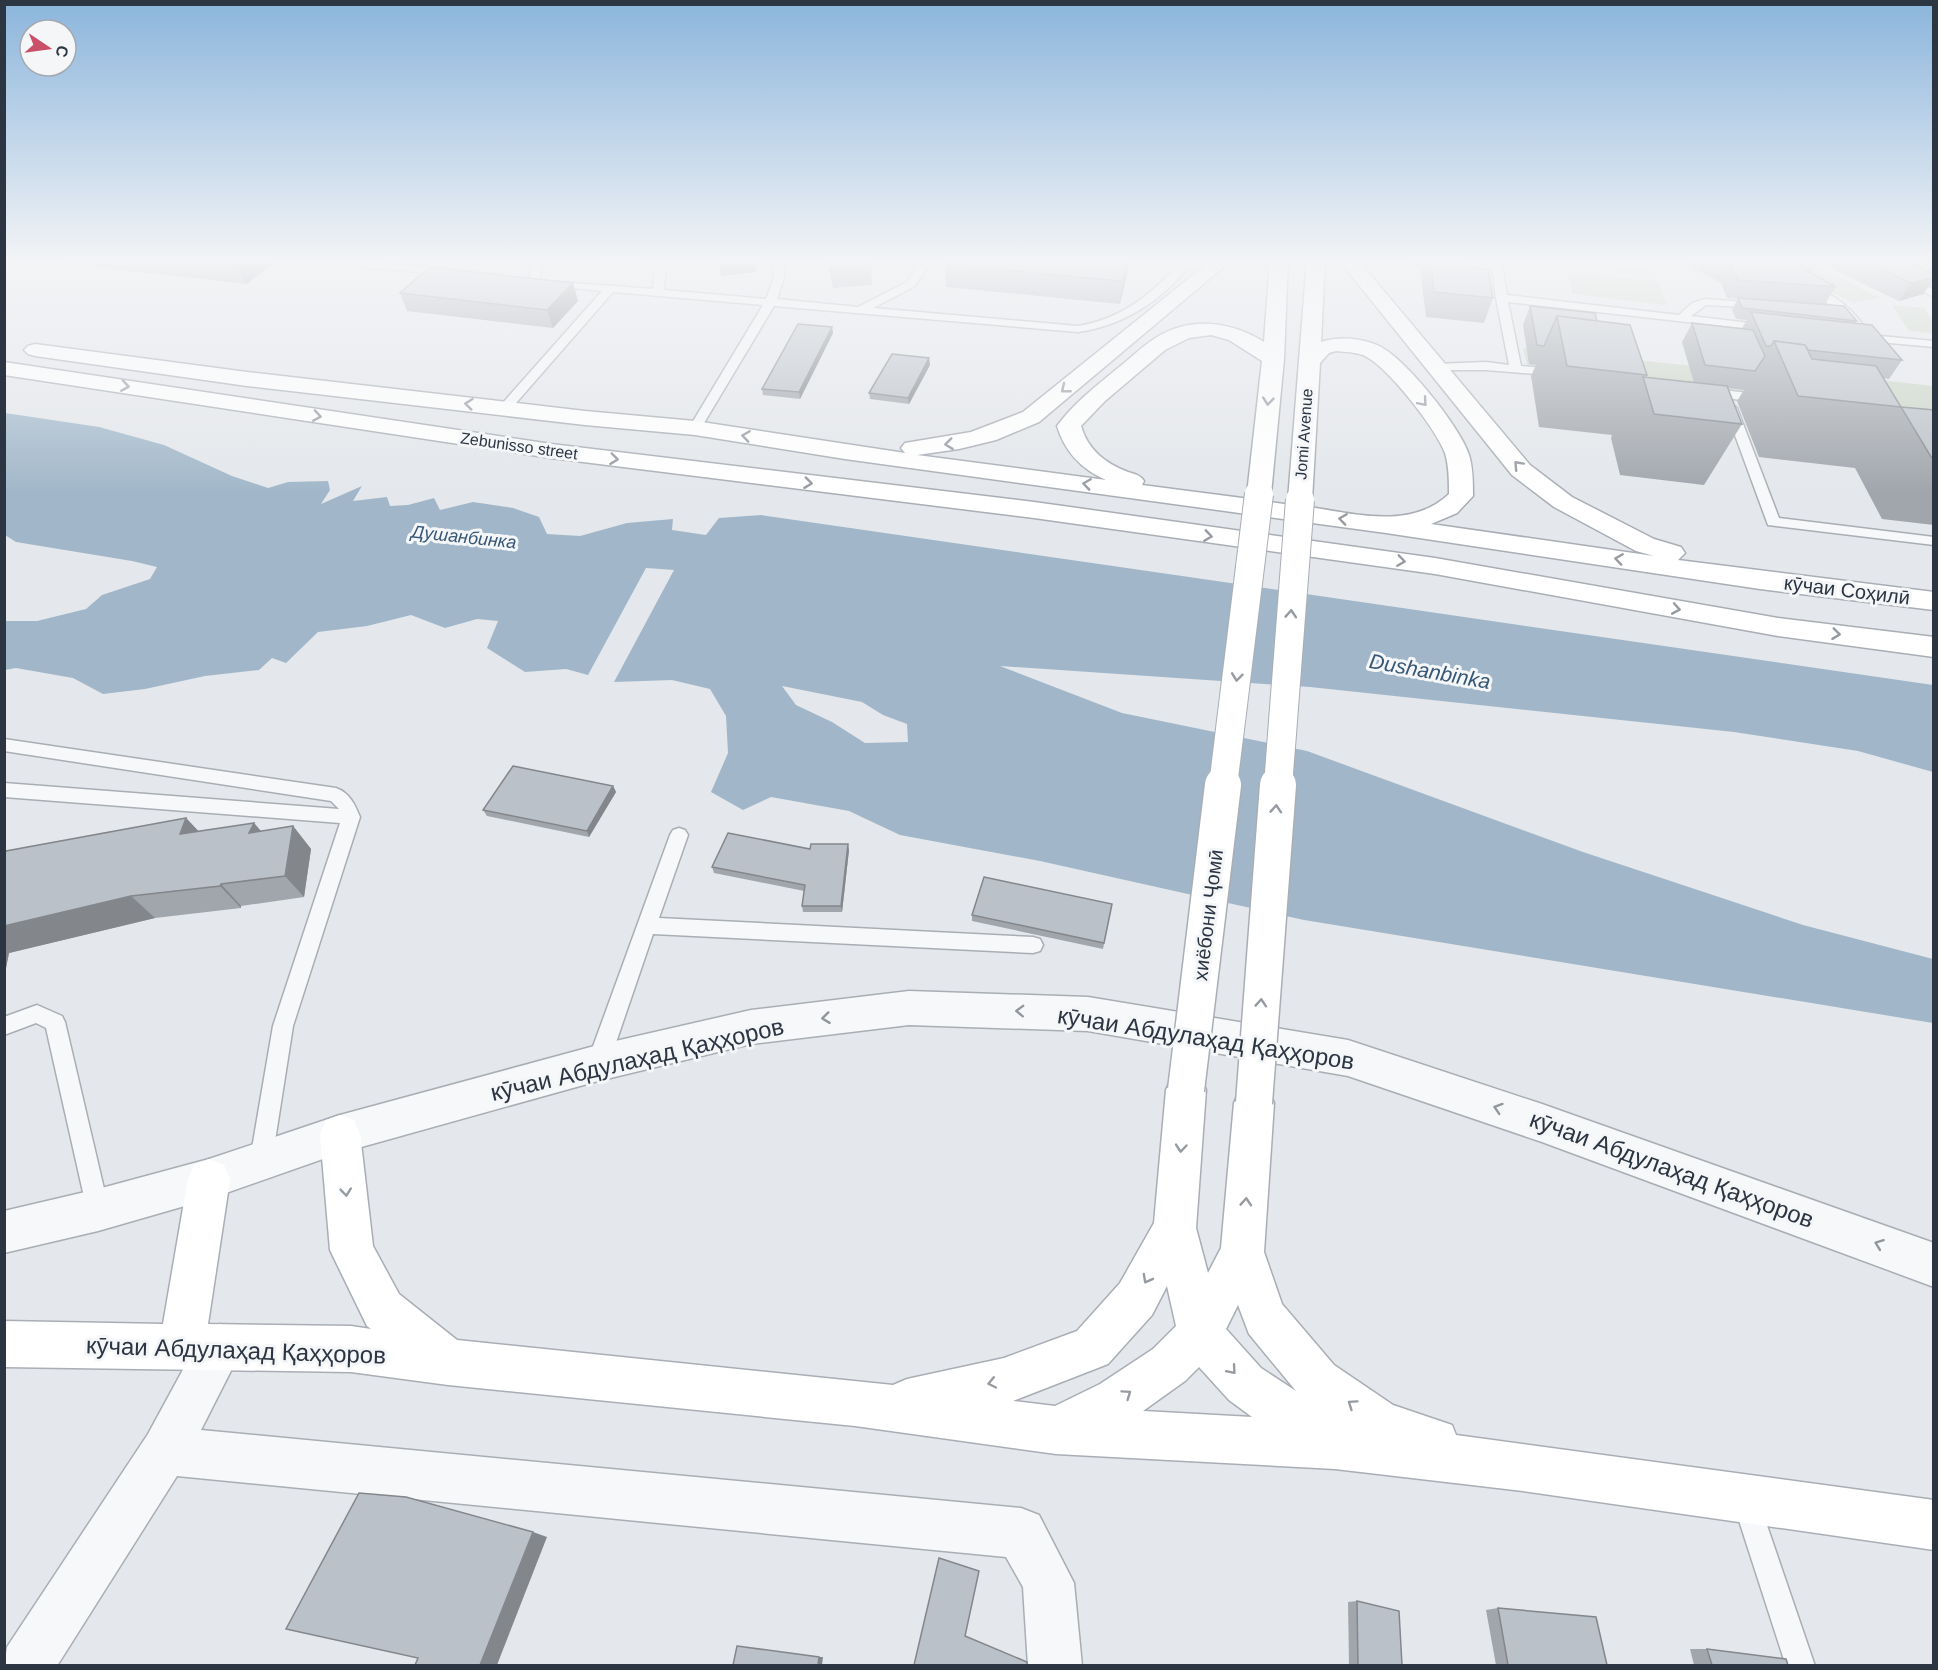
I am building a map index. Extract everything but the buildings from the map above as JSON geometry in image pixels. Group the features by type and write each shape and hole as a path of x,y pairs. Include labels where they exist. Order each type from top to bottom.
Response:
{"main road":[{"path":"845,452 899,450 967,442 1006,430 1031,417 1129,337"},
{"path":"1172,337 1083,407 1069,426 1072,441 1086,459 1116,476 1179,497"},
{"path":"1242,337 1273,359"},
{"name":"Jomi Avenue","path":"1259,494 1274,337"},
{"name":"Jomi Avenue","path":"1242,1252 1311,337"},
{"path":"1410,337 1521,470 1563,502 1646,545 1760,580"},
{"path":"1309,362 1322,349 1334,345 1354,346 1372,351 1389,363 1443,425 1457,454 1461,476 1461,496 1451,507 1435,516 1386,525"},
{"name":"Zebunisso street","path":"16,347 247,379 585,418 695,428 845,452"},
{"name":"Zebunisso street","path":"4,368 551,452 1034,510 1435,566 1778,627 1934,647"},
{"path":"551,452 551,444 557,434 585,418"},
{"path":"845,452 1386,525 1760,580"},
{"name":"хиёбони Ҷомӣ","path":"1259,494 1186,1090 1175,1228 1200,1334 1245,1384 1335,1445"},
{"name":"кӯчаи Соҳилӣ","path":"1760,580 1934,601"},
{"path":"340,1134 352,1250 383,1310 448,1362"},
{"path":"201,1346 209,1179"},
{"path":"855,1403 904,1403 1004,1381 1092,1348 1136,1299 1175,1228"},
{"path":"1056,1430 1117,1401 1169,1365 1200,1334 1242,1252"},
{"path":"1242,1252 1266,1318 1318,1381 1382,1425 1523,1467"},
{"name":"кӯчаи Абдулаҳад Қаҳҳоров","path":"4,1344 351,1349 448,1362 855,1403 1056,1430 1335,1445 1523,1467 1934,1525"}],"street":[{"name":"кӯчаи Абдулаҳад Қаҳҳоров","path":"4,1232 98,1210 209,1179 340,1134 598,1063 751,1027 909,1008 1088,1014 1348,1058 1542,1123 1934,1265"},
{"path":"26,1665 165,1451 201,1346"},
{"path":"165,1451 1021,1533 1048,1583 1055,1665"}],"lane":[{"path":"504,408 567,337"},
{"path":"695,428 750,337"},
{"path":"1509,337 1516,368"},
{"path":"1860,337 1934,344"},
{"path":"1435,368 1516,368 1575,375"},
{"path":"1690,390 1782,401"},
{"path":"1726,394 1773,522 1934,541"},
{"path":"4,746 336,795 346,805 351,817 283,1026 261,1160"},
{"path":"4,790 351,817"},
{"path":"598,1063 680,835"},
{"path":"647,926 1033,945"},
{"path":"4,1026 37,1014 55,1022 98,1210"},
{"path":"1746,1500 1801,1665"}],"green space":[{"path":"1523,348 1758,373 1756,366 1933,386 1933,413 1527,365"}],"water":[{"path":"5,413 99,427 164,445 232,476 268,488 288,482 328,481 330,490 321,504 362,486 353,501 387,497 390,506 408,505 434,498 440,510 473,502 513,508 539,517 547,534 580,536 627,523 673,519 672,530 706,535 719,518 761,515 1933,685 1933,772 1858,751 1734,732 1310,687 1000,666 1122,713 1307,751 1583,852 1803,925 1933,959 1933,1023 1304,920 1040,861 900,835 849,811 771,797 743,810 711,792 728,753 726,716 710,689 672,680 614,682 674,570 646,568 588,675 566,669 525,672 487,648 498,621 477,619 445,628 411,615 367,626 318,632 286,663 272,658 259,670 205,676 145,689 103,694 73,678 16,668 5,670 5,621 37,621 86,609 102,595 150,579 157,567 16,542 5,535","holes":["782,686 862,702 883,715 907,724 908,742 865,743 832,722 796,705"]}],"water label":[{"name":"Душанбинка","path":"464,537"},
{"name":"Dushanbinka","path":"1430,671"}]}
